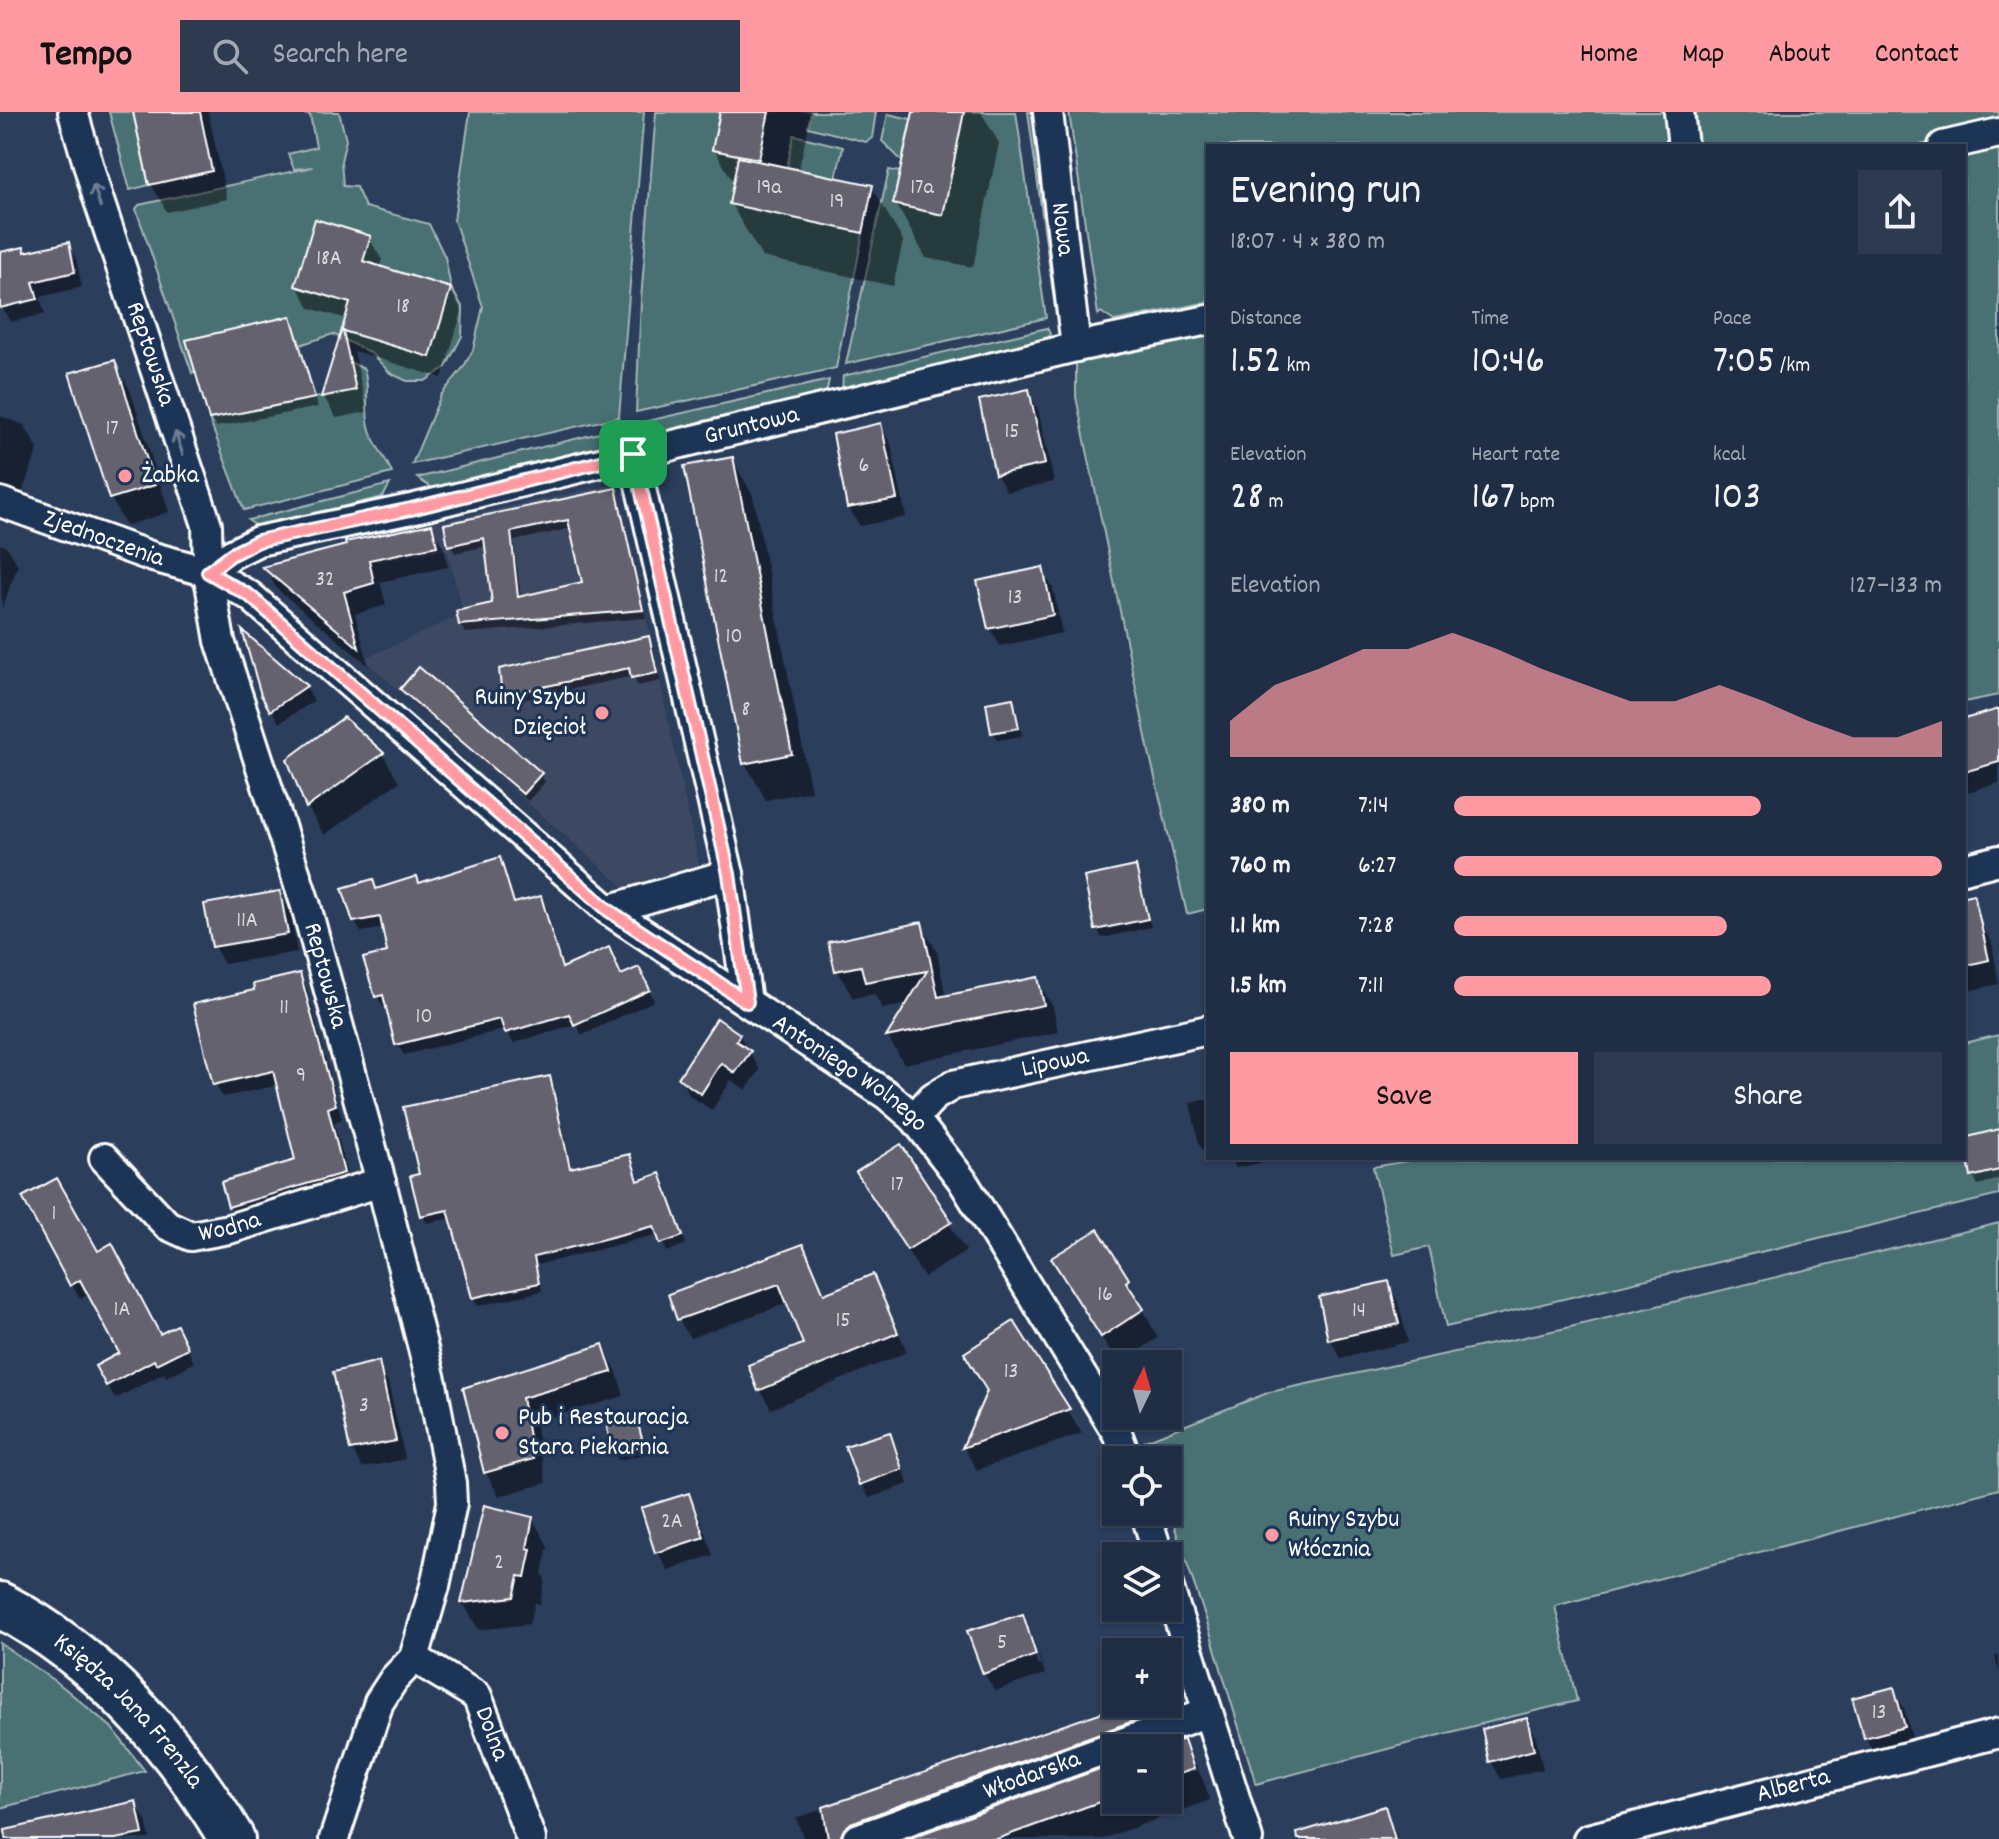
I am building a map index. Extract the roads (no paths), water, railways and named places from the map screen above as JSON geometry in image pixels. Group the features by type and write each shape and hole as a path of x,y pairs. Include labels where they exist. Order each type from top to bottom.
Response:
{"main road":[{"name":"Księdza Jana Frenzla","path":"0,1605 55,1640 100,1675 143,1715 185,1767 232,1839"}],"street":[{"name":"Reptowska","path":"73,112 97,195 207,525 208,572 220,641 306,906 381,1182 432,1384 452,1503 435,1586 414,1658 394,1679 379,1702 334,1839"},
{"name":"Nowa","path":"1048,112 1076,347"},
{"path":"1679,112 1683,144"},
{"path":"1952,144 1999,133"},
{"name":"Gruntowa","path":"208,572 232,554 258,541 411,509 1076,347 1206,320"},
{"path":"633,454 729,874 747,1002"},
{"name":"Zjednoczenia","path":"0,502 153,557 208,572"},
{"name":"Antoniego Wolnego","path":"208,572 250,596 608,910 887,1095 914,1118 962,1180 1065,1344 1122,1446"},
{"path":"1966,868 1999,860"},
{"path":"608,910 729,874"},
{"name":"Lipowa","path":"914,1118 933,1097 953,1085 1206,1030"},
{"name":"Wodna","path":"104,1158 167,1225 191,1236 229,1229 381,1182"},
{"path":"1180,1622 1248,1839"},
{"name":"Dolna","path":"414,1658 477,1696 531,1839"},
{"name":"Włodarska","path":"857,1839 1208,1712"},
{"name":"Alberta","path":"1588,1839 1999,1733"}],"place":[{"name":"Żabka","path":"125,476"},
{"name":"Ruiny Szybu Dzięcioł","path":"602,713"},
{"name":"Pub i Restauracja Stara Piekarnia","path":"502,1433"},
{"name":"Ruiny Szybu Włócznia","path":"1272,1535"}]}
